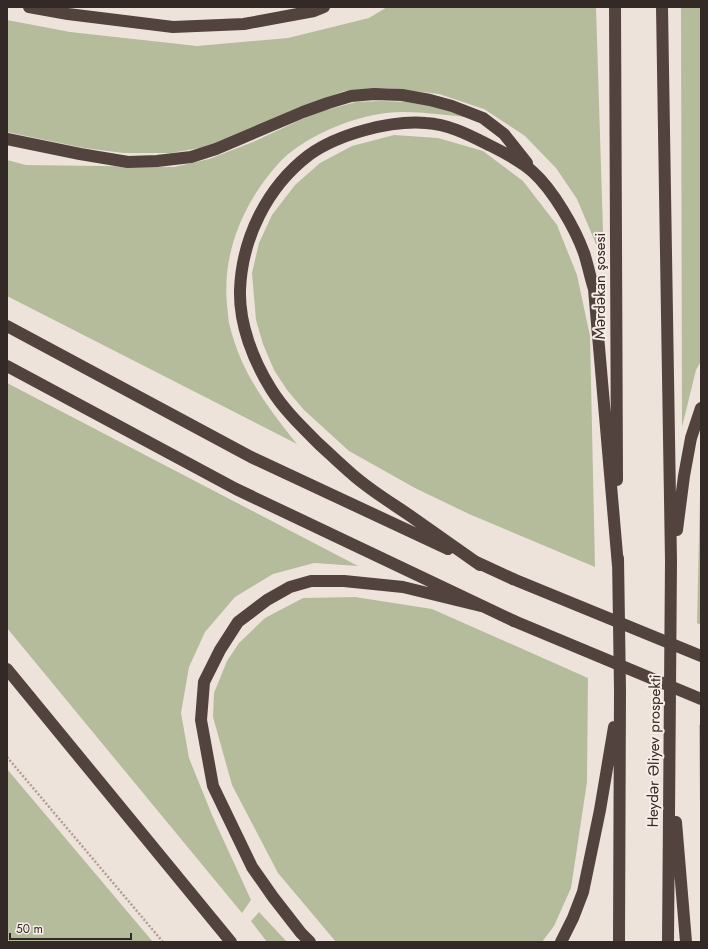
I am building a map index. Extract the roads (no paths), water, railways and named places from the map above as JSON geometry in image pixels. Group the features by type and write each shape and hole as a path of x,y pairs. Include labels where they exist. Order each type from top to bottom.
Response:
{"highway":[{"path":"29,7 68,14 173,27 244,24 314,11 324,7"},
{"name":"Mərdəkan şosesi","path":"615,7 618,566"},
{"path":"662,7 672,561"},
{"path":"7,139 128,162 157,161 191,157 216,149 303,112 351,96 374,94 402,96 430,100 452,106 482,118 504,134 533,172 554,196 570,223 584,252 594,289 618,566 620,690 619,942"},
{"path":"480,564 385,499 354,475 292,418 272,391 258,366 247,338 240,291 244,255 255,224 268,198 287,176 310,155 337,140 368,129 398,124 428,123 455,129 509,155 533,172"},
{"path":"7,326 251,457 513,579 701,656"},
{"path":"7,366 236,489 514,621 701,699"},
{"path":"672,561 691,438 701,408"},
{"name":"Heydər Əliyev prospekti","path":"668,942 672,561"},
{"path":"310,942 301,933 273,897 252,867 213,786 200,720 204,682 220,650 238,622 267,600 290,587 311,581 344,581 403,588 481,606"},
{"path":"7,668 231,942"},
{"path":"561,942 573,918 583,892 600,810 620,690"},
{"path":"670,748 686,942"}]}
